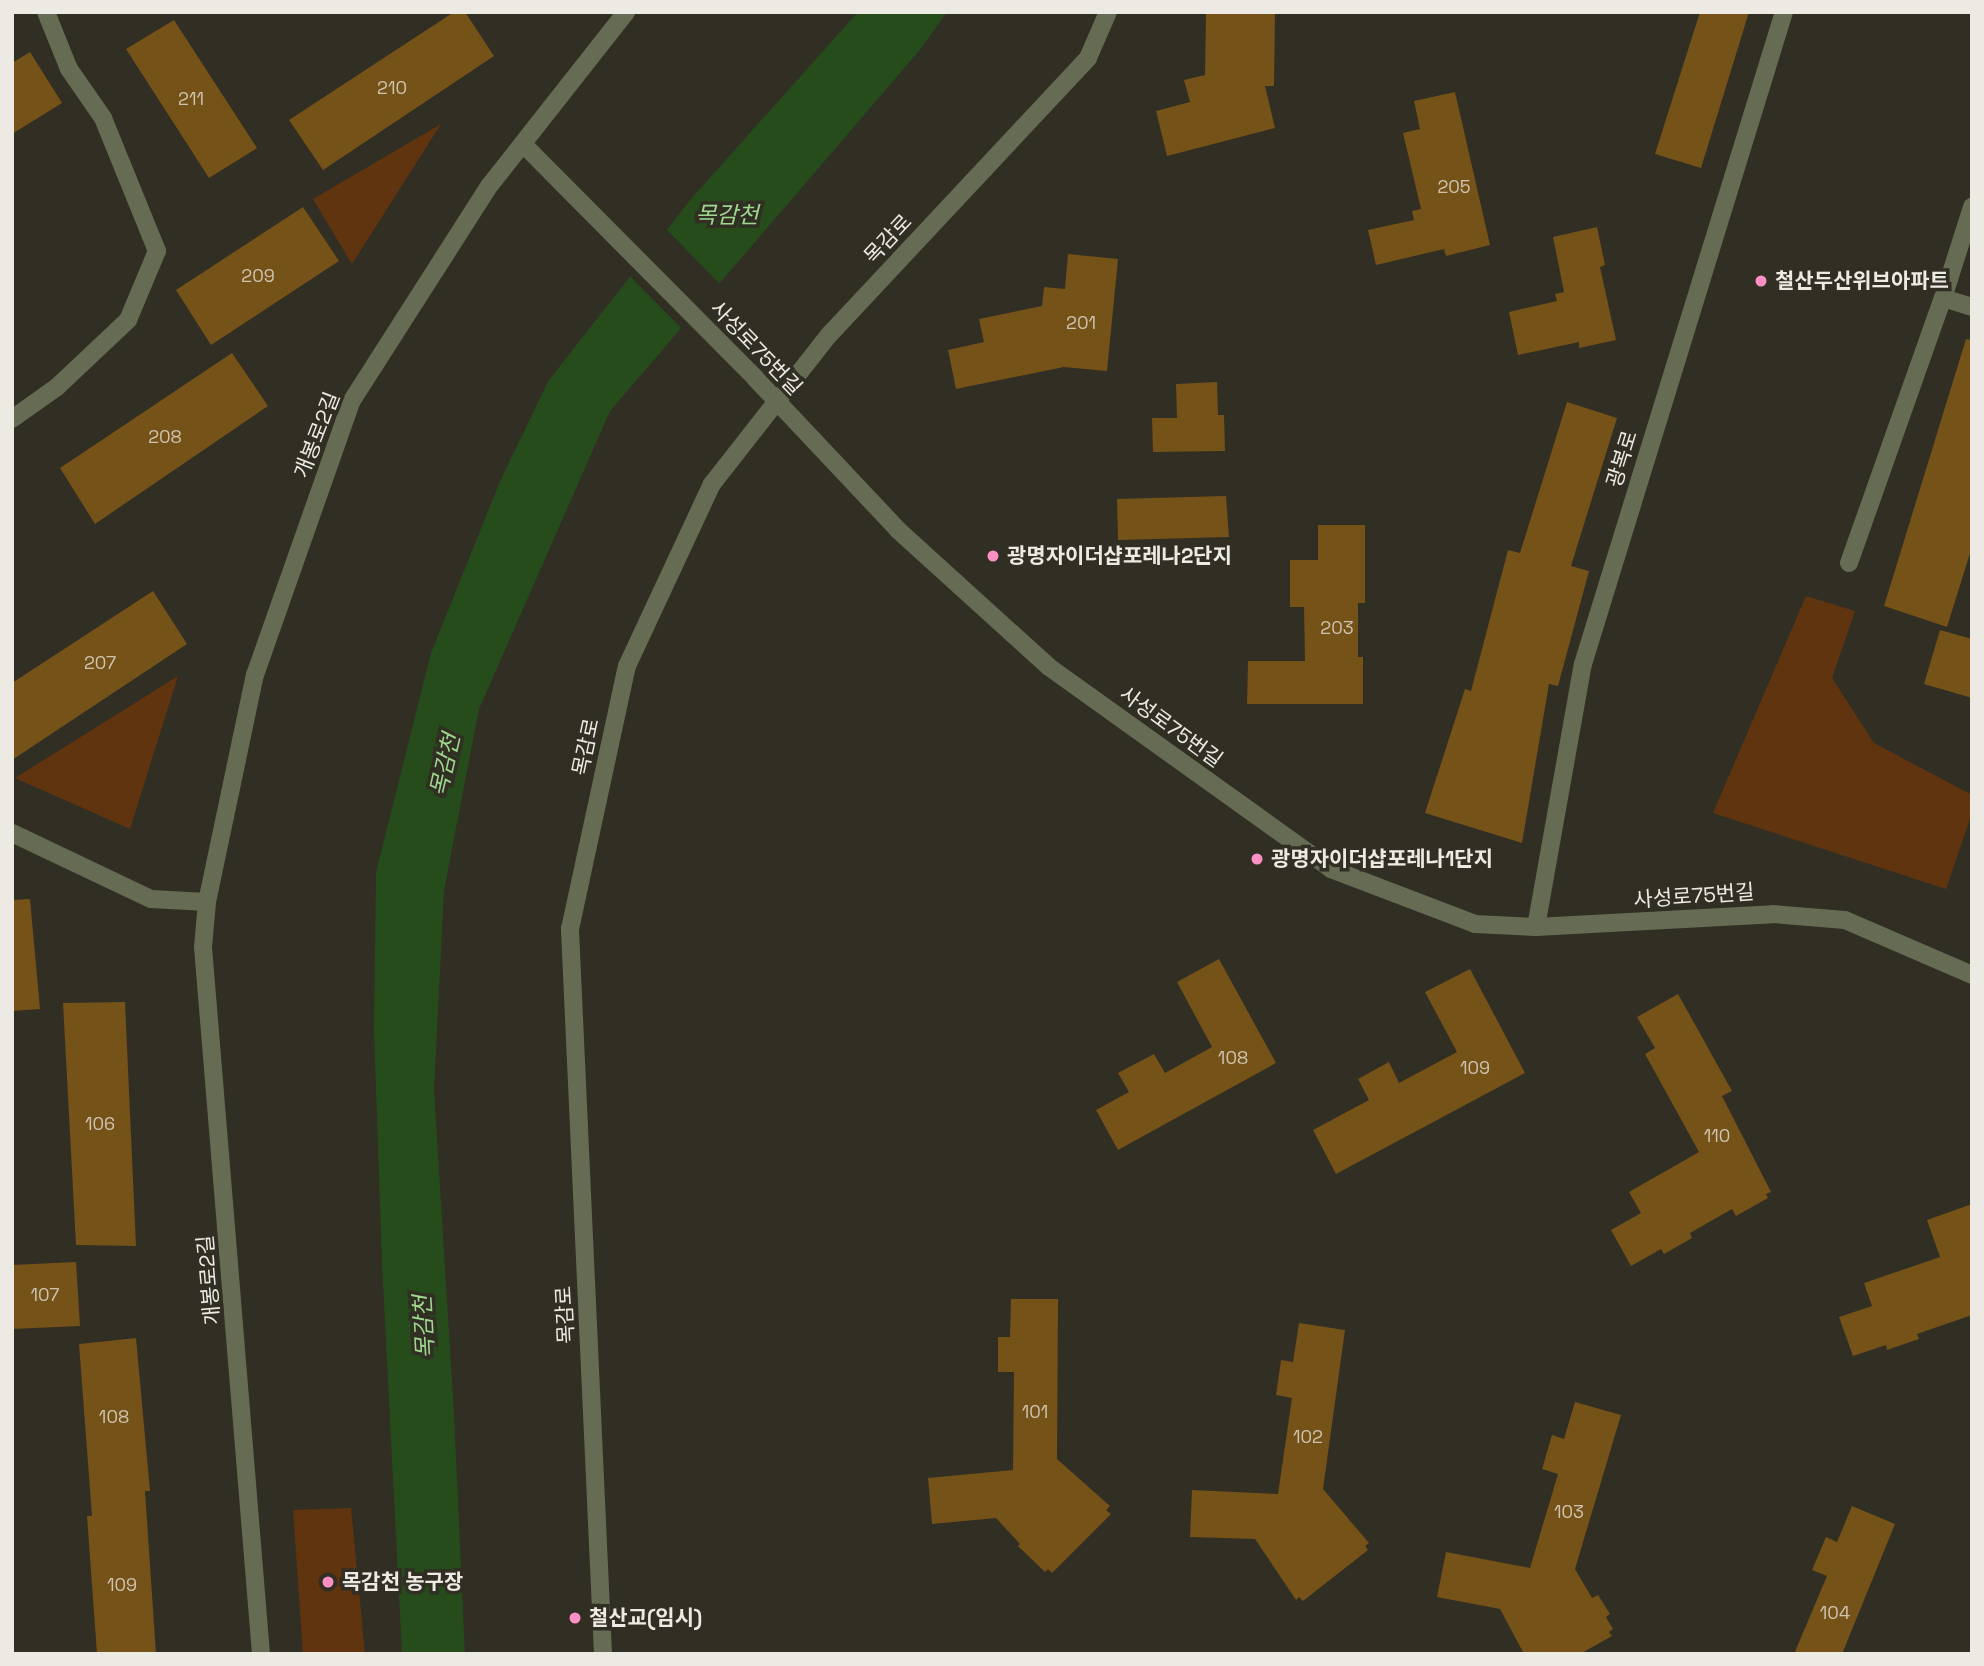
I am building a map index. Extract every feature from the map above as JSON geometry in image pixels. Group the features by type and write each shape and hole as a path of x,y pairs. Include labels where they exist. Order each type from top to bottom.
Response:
{"street":[{"path":"12,419 57,387 128,320 157,251 103,118 69,69 46,12"},
{"name":"개봉로2길","path":"261,1654 203,947 207,902 255,675 351,402 490,185 626,12"},
{"name":"목감로","path":"603,1654 570,929 627,666 712,484 830,335 1088,58 1108,12"},
{"name":"광복로","path":"1536,927 1583,664 1784,12"},
{"name":"사성로75번길","path":"523,144 755,378 898,530 1049,667 1331,869 1475,924 1536,927 1773,914 1844,920 1972,975"},
{"path":"1849,563 1943,298 1972,206"},
{"path":"1943,298 1972,307"},
{"path":"12,833 151,899 207,902"}],"shaded area":[{"path":"441,124 352,264 313,199"},
{"path":"1806,596 1855,611 1832,678 1874,743 1972,795 1972,813 1946,889 1713,813"},
{"path":"178,676 130,829 15,778"},
{"name":"목감천 농구장","path":"351,1508 365,1654 303,1654 293,1510"}],"water":[{"name":"목감천","path":"858,12 947,12 919,51 610,411 479,709 444,890 434,1090 454,1413 465,1654 402,1654 382,1264 374,1030 376,872 431,653 501,479 549,380 691,199"}],"pier":[{"path":"664,227 721,285 683,330 628,274"}],"building":[{"path":"454,12 465,12 494,56 323,170 289,120"},
{"path":"1206,12 1275,12 1274,86 1265,86 1275,128 1167,156 1156,111 1190,102 1184,80 1205,75"},
{"path":"1700,12 1749,12 1701,168 1655,154"},
{"path":"174,20 257,148 209,178 126,49"},
{"path":"30,52 62,103 12,134 12,63"},
{"path":"1455,92 1490,245 1446,256 1444,249 1376,265 1368,230 1414,220 1412,211 1421,209 1403,133 1420,129 1414,101"},
{"path":"303,207 339,261 211,345 176,290"},
{"path":"1597,227 1605,265 1600,267 1616,340 1579,348 1579,342 1518,355 1509,312 1557,301 1555,294 1564,292 1553,237"},
{"path":"1068,254 1118,259 1107,371 1064,367 956,389 948,350 984,342 979,319 1042,306 1044,287 1065,289"},
{"path":"1966,339 1972,340 1972,547 1947,627 1884,606"},
{"path":"232,353 268,406 95,524 60,468"},
{"path":"1217,382 1218,415 1224,415 1225,451 1153,452 1152,418 1177,418 1176,384"},
{"path":"1567,402 1617,418 1571,566 1589,571 1558,686 1549,684 1522,843 1425,813 1465,689 1471,691 1508,550 1520,553"},
{"path":"1226,496 1229,537 1118,540 1117,499"},
{"path":"1318,525 1365,525 1365,603 1358,603 1358,657 1363,657 1363,704 1247,704 1248,661 1305,661 1304,607 1290,607 1290,560 1318,560"},
{"path":"153,591 187,644 12,760 12,683"},
{"path":"1940,630 1972,639 1972,698 1924,684"},
{"path":"30,899 40,1009 12,1011 12,900"},
{"path":"1219,959 1276,1063 1118,1150 1096,1110 1129,1092 1118,1073 1154,1054 1165,1073 1212,1047 1177,982"},
{"path":"1470,969 1525,1073 1336,1174 1313,1130 1369,1100 1358,1079 1389,1062 1399,1083 1457,1052 1425,992"},
{"path":"1678,994 1732,1091 1722,1096 1771,1192 1766,1194 1768,1198 1736,1216 1732,1209 1690,1233 1692,1238 1664,1254 1661,1249 1631,1266 1611,1230 1641,1213 1629,1192 1699,1152 1645,1054 1655,1048 1637,1017"},
{"path":"125,1002 136,1246 76,1245 63,1003"},
{"path":"1972,1204 1972,1315 1917,1334 1919,1339 1887,1350 1886,1345 1853,1356 1839,1317 1872,1306 1864,1283 1940,1257 1927,1220"},
{"path":"76,1262 80,1326 12,1329 12,1265"},
{"path":"1011,1299 1058,1299 1057,1459 1110,1506 1106,1510 1111,1514 1052,1573 1048,1569 1045,1572 1018,1546 1020,1544 996,1518 932,1524 928,1478 1013,1470 1014,1372 998,1372 998,1337 1010,1337"},
{"path":"1299,1323 1345,1330 1323,1489 1369,1543 1365,1546 1368,1550 1303,1601 1299,1597 1296,1600 1255,1539 1190,1537 1192,1490 1278,1494 1292,1398 1276,1395 1281,1360 1293,1362"},
{"path":"136,1338 150,1491 145,1491 156,1654 97,1654 87,1516 92,1516 79,1344"},
{"path":"1575,1402 1621,1415 1575,1569 1592,1598 1598,1595 1610,1614 1606,1617 1613,1629 1609,1632 1612,1636 1580,1654 1524,1654 1500,1609 1437,1597 1446,1552 1530,1568 1558,1474 1542,1469 1552,1435 1564,1439"},
{"path":"1852,1506 1895,1524 1842,1654 1794,1654 1827,1576 1812,1570 1826,1537 1837,1542"}],"place":[{"name":"철산두산위브아파트","path":"1761,281"},
{"name":"광명자이더샵포레나2단지","path":"993,556"},
{"name":"광명자이더샵포레나1단지","path":"1257,859"},
{"name":"목감천 농구장","path":"328,1582"},
{"name":"철산교(임시)","path":"575,1618"}]}
